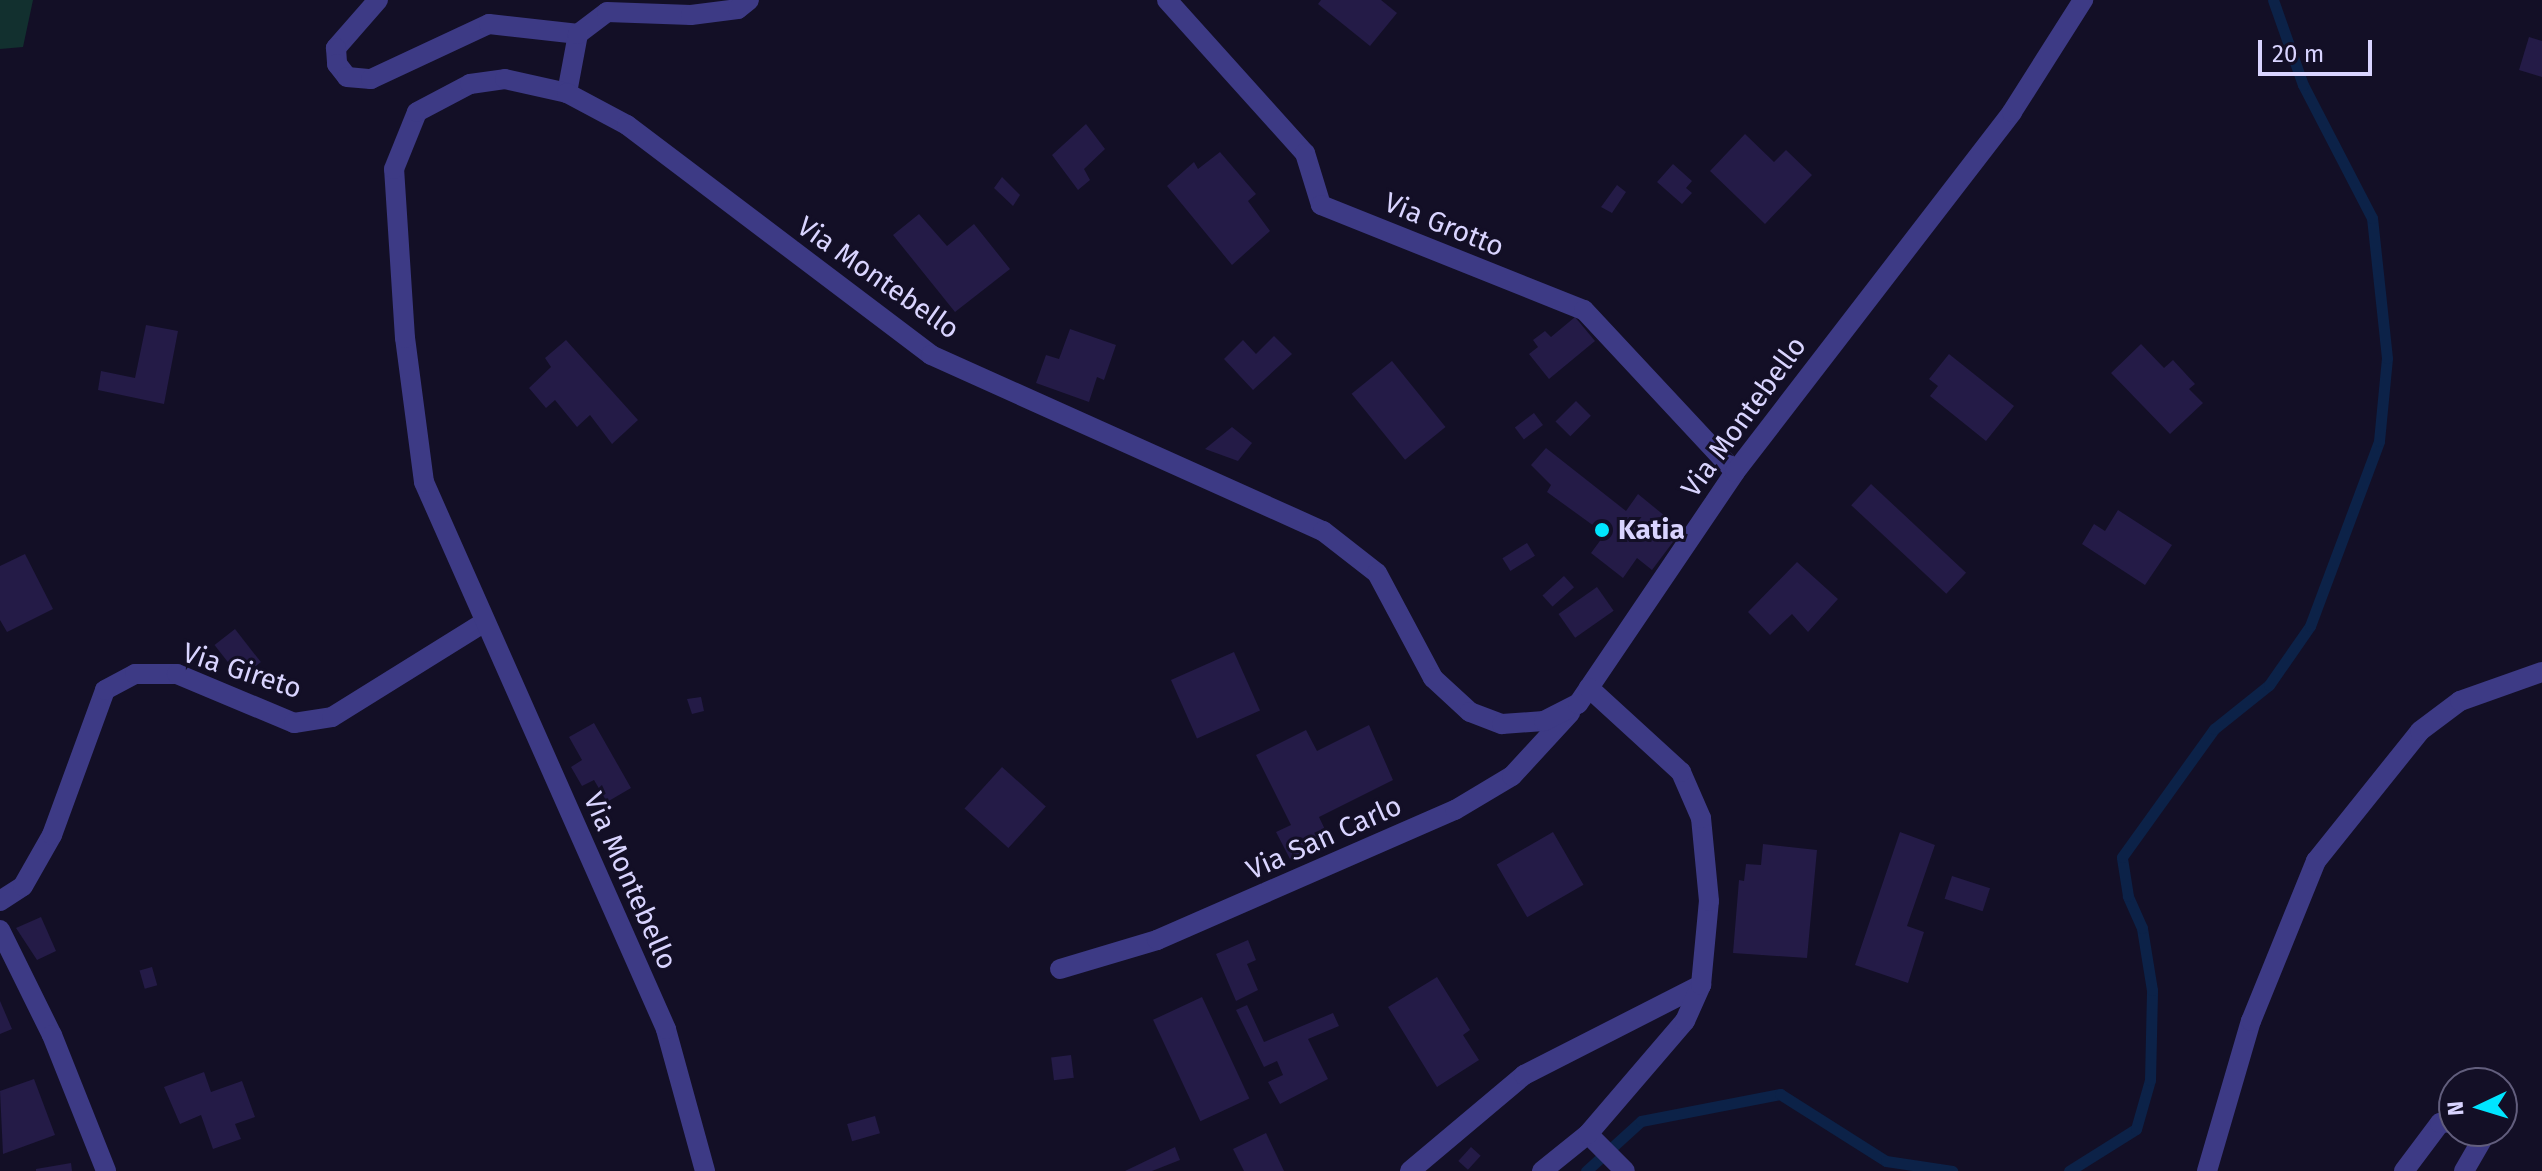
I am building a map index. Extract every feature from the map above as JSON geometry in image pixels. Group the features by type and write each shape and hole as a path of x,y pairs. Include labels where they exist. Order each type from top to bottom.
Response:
{"street":[{"path":"378,0 336,48 337,64 355,81 371,79 489,24 578,34"},
{"path":"567,93 578,34 607,12 691,15 738,9 749,0"},
{"name":"Via Grotto","path":"1167,0 1305,153 1321,205 1584,310 1735,472"},
{"name":"Via Montebello","path":"705,1171 666,1029 483,623 424,482 405,338 394,169 417,112 470,84 505,79 567,93 627,125 931,355 1323,531 1377,573 1433,678 1470,712 1502,724 1544,721 1584,696 1735,472 2012,112 2083,0"},
{"name":"Via Gireto","path":"0,901 23,886 52,835 105,690 135,674 177,674 294,723 332,717 483,623"},
{"path":"2207,1171 2251,1021 2316,861 2420,731 2460,701 2542,672"},
{"path":"1542,1171 1593,1141 1685,1021 1701,985 1710,882 1701,818 1681,772 1584,696"},
{"name":"Via San Carlo","path":"1060,969 1157,940 1455,810 1512,776 1584,696"},
{"path":"0,930 52,1035 106,1171"},
{"path":"1410,1171 1524,1075 1701,985"},
{"path":"2404,1171 2438,1126"},
{"path":"1593,1141 1623,1170"},
{"path":"2464,1171 2478,1147"}],"green space":[{"path":"0,0 33,0 23,47 0,49"}],"building":[{"path":"1321,0 1381,0 1397,13 1370,46 1318,4"},
{"path":"2529,37 2542,41 2542,77 2519,70"},
{"path":"1086,124 1105,149 1084,169 1090,180 1078,190 1052,155"},
{"path":"1745,134 1774,162 1786,150 1812,175 1765,224 1710,171"},
{"path":"1220,152 1256,194 1248,201 1270,231 1232,265 1167,186 1194,162 1198,169"},
{"path":"1673,164 1692,181 1686,188 1692,193 1682,204 1657,182"},
{"path":"1002,177 1020,195 1013,206 994,188"},
{"path":"1617,185 1626,192 1612,213 1601,207"},
{"path":"919,214 947,246 974,224 1010,269 955,312 893,235"},
{"path":"1575,317 1595,341 1549,379 1529,354 1538,347 1533,340 1545,331 1551,337"},
{"path":"146,325 178,331 164,404 98,390 101,371 135,378"},
{"path":"1070,329 1116,345 1104,380 1097,377 1089,402 1036,383 1046,355 1059,359"},
{"path":"1274,336 1292,354 1253,390 1224,359 1243,340 1256,354"},
{"path":"566,340 638,420 612,444 590,415 577,427 555,400 546,408 529,388 551,367 545,358"},
{"path":"2141,344 2164,368 2173,360 2195,384 2189,389 2203,403 2170,434 2111,373"},
{"path":"1949,354 2014,406 1986,441 1930,396 1938,386 1929,379"},
{"path":"1392,361 1445,427 1405,460 1352,394"},
{"path":"1576,401 1591,416 1570,436 1555,422"},
{"path":"1534,413 1543,425 1524,439 1515,427"},
{"path":"1232,427 1252,443 1238,461 1205,449"},
{"path":"1546,448 1626,511 1638,494 1682,530 1652,570 1637,558 1623,578 1591,553 1605,534 1547,492 1551,485 1531,465"},
{"path":"1871,484 1966,573 1946,594 1851,505"},
{"path":"2118,510 2172,545 2145,585 2082,544 2094,524 2105,531"},
{"path":"1527,543 1535,556 1510,571 1502,558"},
{"path":"25,554 53,609 7,632 0,620 0,566"},
{"path":"1797,562 1838,599 1808,632 1792,614 1770,635 1748,612"},
{"path":"1564,576 1574,587 1552,607 1542,595"},
{"path":"1597,587 1614,611 1575,638 1558,614"},
{"path":"235,629 261,662 240,678 215,645"},
{"path":"1234,652 1260,710 1197,739 1171,680"},
{"path":"701,697 704,711 692,714 687,699"},
{"path":"594,723 631,788 607,802 594,780 582,786 571,767 582,760 569,737"},
{"path":"1369,725 1393,780 1319,817 1330,840 1290,859 1276,832 1291,825 1256,755 1306,730 1317,751"},
{"path":"1002,767 1046,806 1008,848 965,809"},
{"path":"1553,832 1584,885 1527,917 1497,864"},
{"path":"1900,832 1935,845 1907,926 1924,932 1908,983 1855,965"},
{"path":"1763,844 1817,850 1807,958 1733,953 1739,880 1744,881 1746,864 1761,865"},
{"path":"1952,876 1990,888 1983,911 1945,899"},
{"path":"41,917 56,951 37,960 16,928"},
{"path":"1248,940 1256,960 1247,964 1258,990 1236,1001 1216,954"},
{"path":"152,967 157,985 145,989 140,971"},
{"path":"1437,977 1470,1030 1463,1035 1479,1060 1437,1087 1388,1007"},
{"path":"1202,997 1249,1099 1200,1121 1153,1020"},
{"path":"0,1001 12,1029 0,1034"},
{"path":"1247,1005 1264,1042 1333,1013 1339,1026 1308,1039 1328,1079 1280,1104 1268,1082 1283,1075 1277,1061 1264,1067 1236,1010"},
{"path":"1071,1055 1074,1078 1054,1080 1051,1057"},
{"path":"204,1072 211,1092 242,1081 255,1117 235,1124 241,1139 213,1149 201,1115 180,1124 164,1087"},
{"path":"34,1079 55,1135 3,1154 0,1091"},
{"path":"875,1116 880,1133 852,1141 847,1124"},
{"path":"1266,1133 1284,1171 1244,1171 1233,1149"},
{"path":"1175,1147 1180,1160 1152,1171 1125,1171"},
{"path":"1471,1147 1481,1156 1468,1170 1458,1161"},
{"path":"71,1163 72,1171 36,1171 36,1169"}],"waterway":[{"path":"2069,1171 2136,1129 2150,1080 2152,990 2142,928 2128,896 2122,857 2214,729 2269,685 2310,626 2379,441 2387,358 2372,218 2303,85 2273,0"},
{"path":"1586,1171 1641,1121 1780,1094 1886,1161 1952,1171"}],"place":[{"name":"Katia","path":"1602,530"}]}
